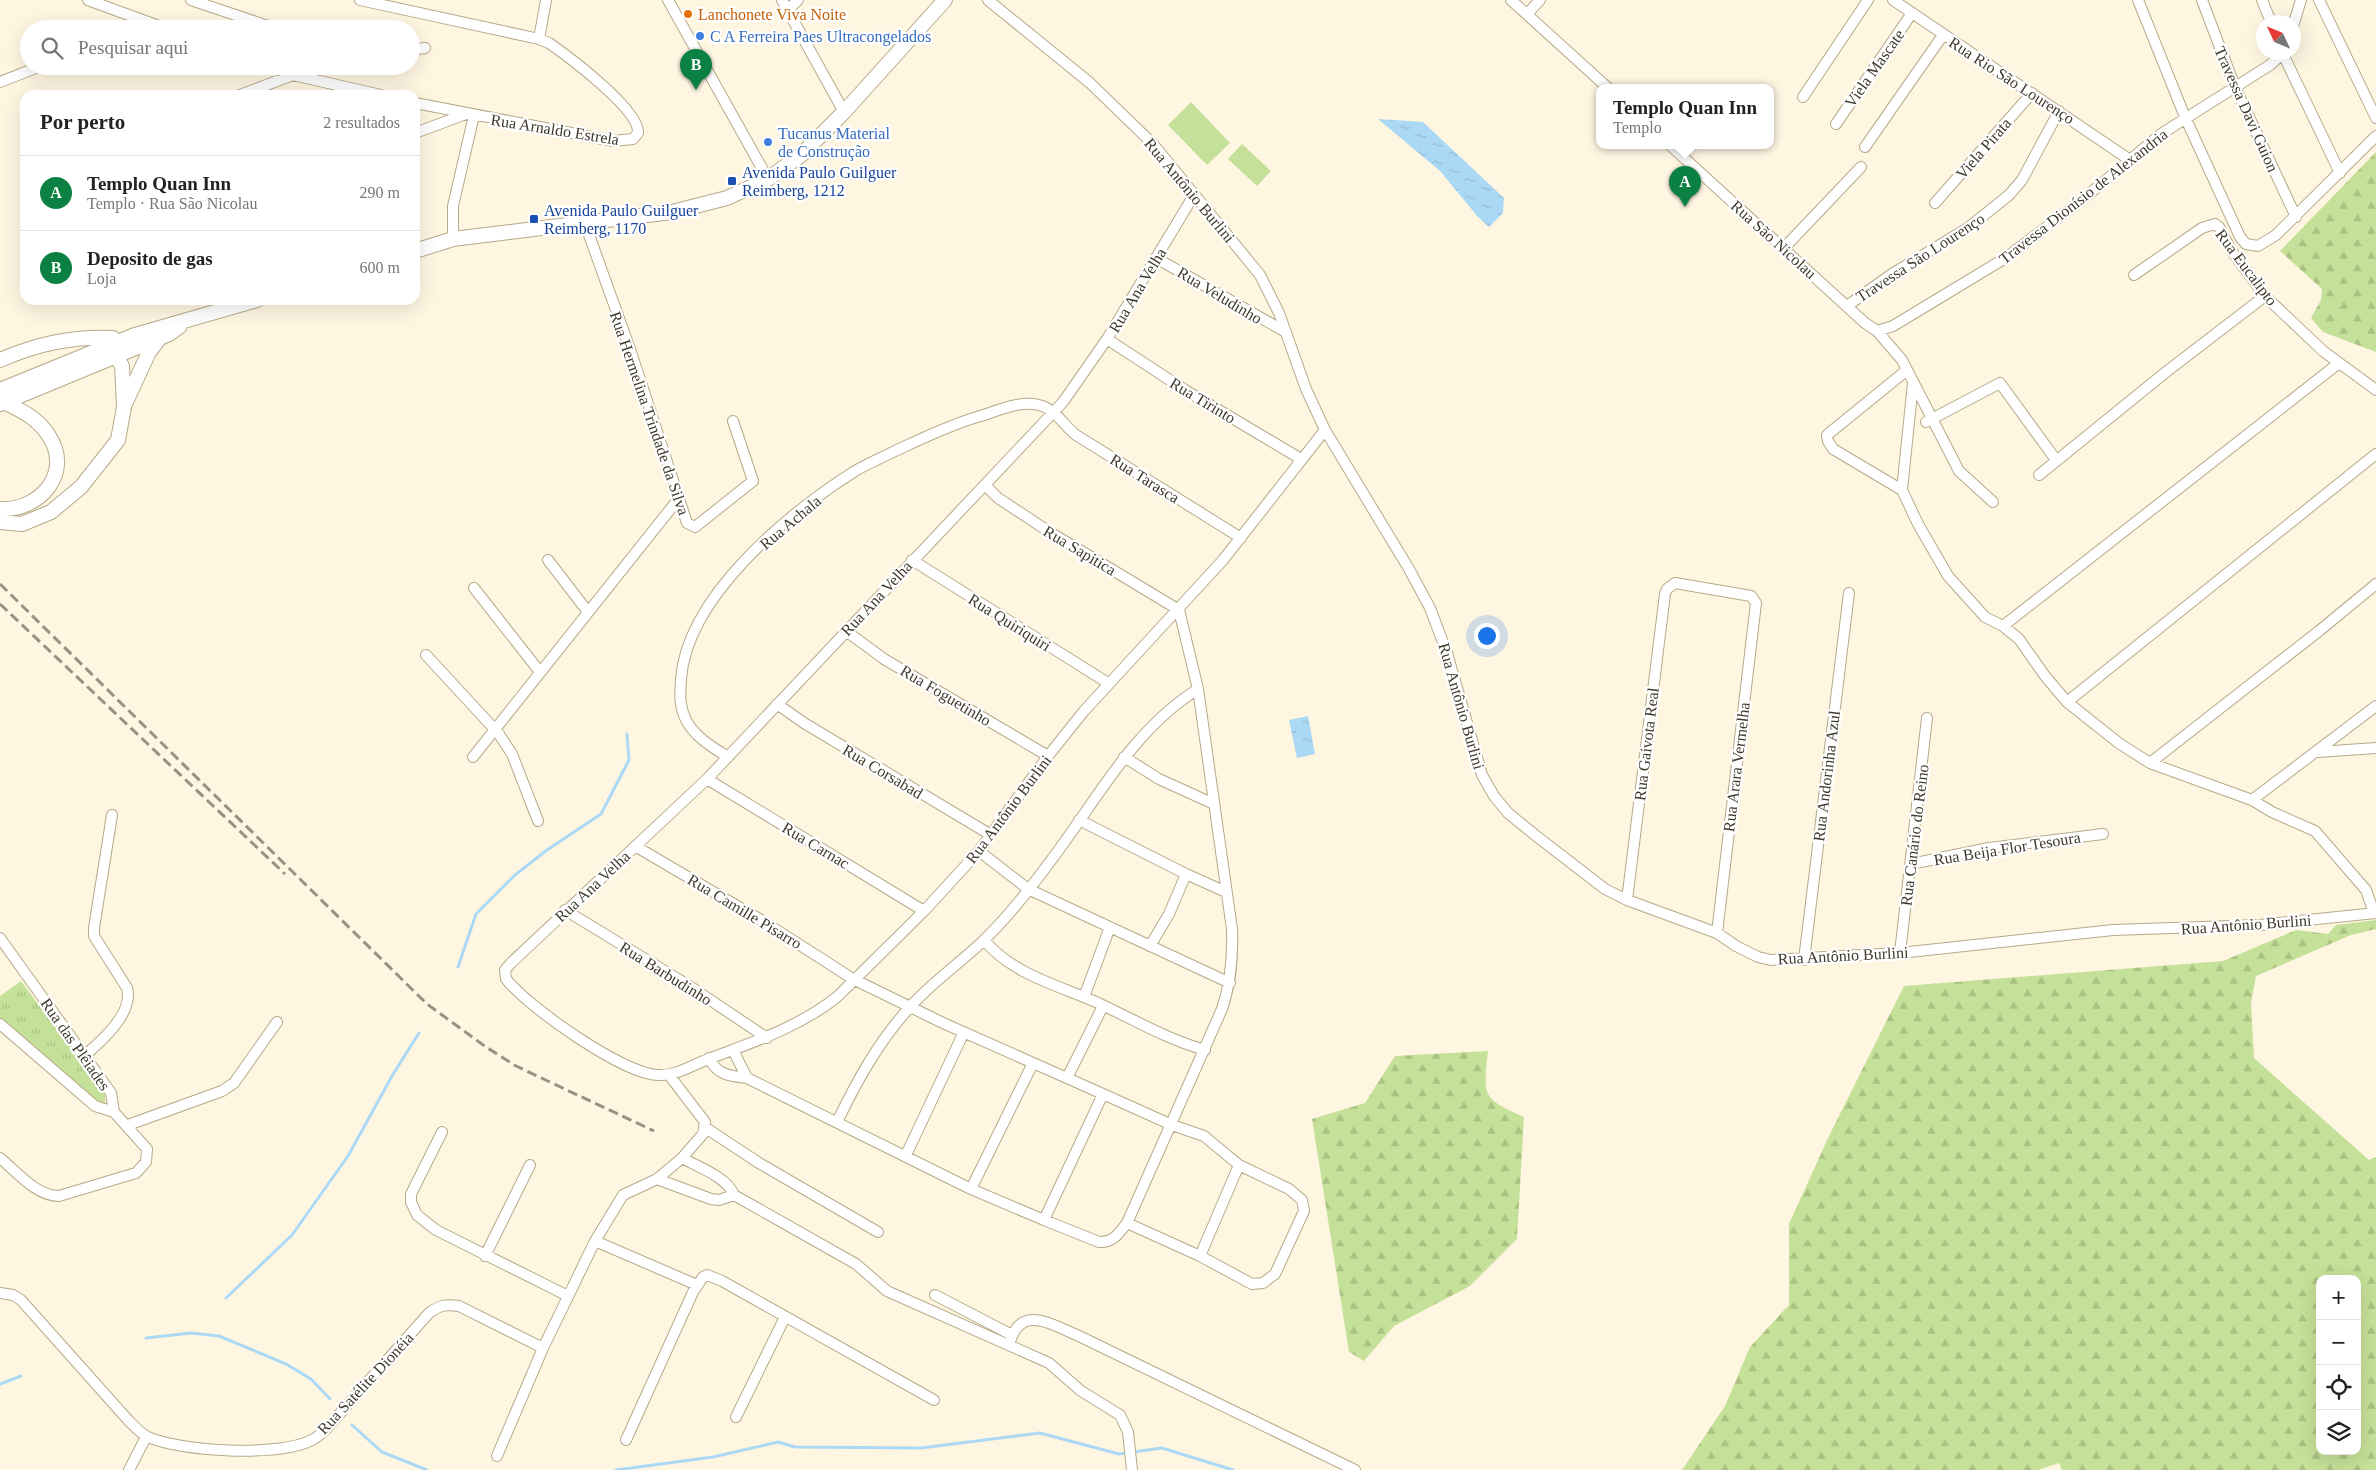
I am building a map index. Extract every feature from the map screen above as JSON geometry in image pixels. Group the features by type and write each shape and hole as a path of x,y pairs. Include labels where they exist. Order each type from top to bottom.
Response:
{"main road":[{"path":"420,249 454,239 584,221 672,212 727,198 768,179 801,154 844,112 945,0"},
{"path":"124,407 149,352 161,338 182,324 241,305"},
{"path":"1,399 129,338 170,324 182,324"},
{"path":"0,360 50,342 83,337 110,346 161,338"},
{"path":"0,522 22,524 52,512 81,487 118,440 124,407 122,366 110,346"},
{"path":"0,509 12,509 30,504 46,492 55,478 58,465 57,452 50,436 41,424 1,399"}],"street":[{"path":"88,0 144,20"},
{"path":"191,0 250,20"},
{"name":"Rua Arnaldo Estrela","path":"360,0 539,39 572,60 625,106 636,119 638,133 633,139 613,141 420,104"},
{"path":"539,39 546,0"},
{"path":"668,0 768,179"},
{"path":"782,0 844,112"},
{"path":"788,10 798,0"},
{"name":"Rua Antônio Burlini","path":"988,0 1090,83 1153,144 1260,276 1279,313 1306,389 1325,430 1409,569 1430,608 1447,653 1482,775 1494,796 1508,813 1578,871 1605,889 1627,900 1717,933 1736,946 1758,957 1771,960 1804,960 1900,953 2078,933 2260,925 2375,913"},
{"path":"1511,0 1604,84"},
{"path":"1526,14 1540,0"},
{"path":"1803,97 1868,0"},
{"name":"Rua Rio São Lourenço","path":"1893,0 2059,110 2130,160"},
{"path":"2138,0 2185,117 2247,244"},
{"name":"Travessa Davi Guion","path":"2202,0 2235,86 2296,217"},
{"path":"2262,0 2268,15"},
{"path":"2296,15 2301,0"},
{"path":"2319,0 2376,118"},
{"name":"Viela Mascate","path":"1836,124 1912,13"},
{"path":"1865,147 1943,34"},
{"path":"420,49 425,48"},
{"name":"Travessa Dionísio de Alexandria","path":"1877,331 1893,326 2007,257 2050,226 2185,117 2273,60"},
{"path":"2286,60 2340,173"},
{"path":"0,82 20,74"},
{"path":"253,90 293,75 359,90"},
{"name":"Viela Pirata","path":"1935,203 2032,93"},
{"name":"Travessa São Lourenço","path":"1847,306 1892,274 1968,228 2009,195 2022,180 2059,110"},
{"path":"420,131 470,115 453,206 454,239"},
{"path":"2247,244 2258,246 2266,243 2296,217 2376,136"},
{"name":"Rua São Nicolau","path":"1674,149 1865,323 1877,331 1902,360 1930,420 1959,471 1992,502"},
{"path":"1784,248 1861,167"},
{"name":"Rua Ana Velha","path":"511,962 707,779 912,560 1054,412 1107,339 1194,195"},
{"name":"Rua Hermelina Trindade da Silva","path":"584,221 680,497 687,523 695,527 750,485 753,476 733,421"},
{"name":"Rua Eucalipto","path":"2134,275 2209,224 2215,224 2265,296 2295,326 2339,363 2376,390"},
{"path":"2239,261 2247,244"},
{"name":"Rua Veludinho","path":"1156,258 1284,331"},
{"path":"2039,474 2265,296"},
{"name":"Rua Tirinto","path":"1107,339 1185,390 1301,459"},
{"path":"2003,626 2339,363"},
{"path":"1902,490 1833,449 1827,435 1907,370"},
{"path":"1912,383 1902,490 1918,524 1948,576 1985,617 2003,626 2019,639 2045,676 2067,702 2114,740 2150,763 2252,800 2272,812 2315,831 2366,890 2375,913"},
{"path":"1930,420 1996,383 2002,383 2056,460"},
{"name":"Rua Achala","path":"728,757 703,740 687,721 679,701 682,663 694,628 730,577 775,531 857,470 946,427 1023,403 1039,405 1054,412"},
{"name":"Rua Tarasca","path":"1054,412 1076,435 1241,538"},
{"name":"Rua Antônio Burlini","path":"511,962 505,970 505,975 510,985 541,1012 618,1060 646,1074 669,1075 709,1058 767,1038 816,1013 837,997 853,979 924,911 979,851 1048,756 1108,683 1179,610 1241,538 1325,430"},
{"path":"2067,702 2376,454"},
{"name":"Rua Sapitica","path":"985,485 998,498 1033,521 1179,610"},
{"path":"473,757 680,497"},
{"path":"548,560 588,612"},
{"name":"Rua Quiriquiri","path":"912,560 1108,683"},
{"name":"Rua Gaivota Real","path":"1627,900 1667,589 1675,583 1751,596 1755,600"},
{"path":"2150,763 2376,584"},
{"path":"474,588 540,672"},
{"name":"Rua Andorinha Azul","path":"1804,960 1849,592"},
{"name":"Rua Arara Vermelha","path":"1717,933 1755,600"},
{"path":"709,1058 716,1070 721,1074 747,1078 906,1155 971,1190 1099,1242 1107,1243 1114,1238 1127,1223 1172,1125 1222,1009 1230,983 1232,938 1214,804 1198,689 1179,610"},
{"name":"Rua Foguetinho","path":"846,631 884,659 1048,756"},
{"path":"426,655 495,730 512,754 538,821"},
{"path":"837,1122 861,1074 881,1044 910,1007 984,940 1049,864 1124,757 1177,702 1198,689"},
{"name":"Rua Corsabad","path":"777,704 820,733 991,835"},
{"path":"2252,800 2318,752 2376,706"},
{"name":"Rua Canário do Reino","path":"1900,953 1927,718"},
{"path":"2318,752 2376,748"},
{"path":"1124,757 1160,779 1214,804"},
{"name":"Rua Carnac","path":"707,779 924,911"},
{"path":"85,1055 113,1026 123,1011 129,996 127,988 94,936 112,815"},
{"path":"1079,820 1226,892"},
{"name":"Rua Beija Flor Tesoura","path":"1911,864 1989,848 2103,834"},
{"name":"Rua Camille Pisarro","path":"635,846 761,920 853,979 1033,1063 1172,1125 1204,1136 1239,1165 1289,1189 1302,1200 1304,1211 1275,1274 1263,1283 1252,1284 1200,1256 1127,1223"},
{"path":"979,851 1028,889 1230,983"},
{"path":"1150,946 1169,914 1186,874"},
{"name":"Rua Barbudinho","path":"565,910 691,987 767,1038"},
{"path":"1084,997 1110,927"},
{"name":"Rua das Plêiades","path":"0,938 111,1093 114,1112 128,1125 147,1149 146,1162 136,1173 59,1196 49,1196 40,1192 0,1158"},
{"path":"984,940 994,952 1042,981 1084,997 1171,1039 1205,1050"},
{"path":"1067,1078 1103,1006"},
{"path":"128,1125 228,1087 244,1070 277,1022"},
{"path":"0,1024 95,1106 114,1112"},
{"path":"906,1155 964,1032"},
{"path":"733,1050 747,1078"},
{"path":"971,1190 1033,1063"},
{"path":"669,1075 704,1122 706,1128 759,1163 878,1232"},
{"path":"1044,1220 1103,1094"},
{"path":"497,1456 543,1348 594,1241 623,1195 657,1179 682,1158 700,1139 706,1128"},
{"path":"442,1132 416,1182 411,1202 417,1215 453,1240 568,1296"},
{"path":"682,1158 722,1180 732,1189 734,1195 856,1264 887,1291 1010,1340"},
{"path":"485,1256 530,1165"},
{"path":"1200,1256 1239,1165"},
{"path":"657,1179 711,1199 719,1200 734,1195"},
{"path":"594,1241 697,1285"},
{"path":"626,1440 697,1285 703,1277 711,1275 934,1400"},
{"name":"Rua Satélite Dionéia","path":"0,1293 13,1295 21,1300 128,1420 146,1437 173,1445 249,1451 286,1447 312,1440 328,1428 429,1313 447,1304 459,1306 543,1348"},
{"path":"936,1295 1010,1340 1021,1349 1049,1363 1081,1392 1120,1415 1128,1432 1132,1470"},
{"path":"736,1417 785,1317"},
{"path":"1010,1340 1021,1322 1030,1319 1045,1322 1079,1336 1355,1470"},
{"path":"129,1470 146,1437"}],"green space":[{"path":"1191,102 1230,143 1207,165 1168,125"},
{"path":"1242,144 1271,171 1257,186 1228,159"},
{"path":"2376,152 2376,352 2323,332 2311,318 2321,300 2322,289 2280,251"},
{"path":"2376,920 2376,929 2351,935 2256,976 2251,1003 2254,1058 2369,1160 2376,1157 2376,1470 2062,1470 2059,1463 2038,1470 1682,1470 1725,1406 1750,1347 1789,1305 1789,1224 1829,1136 1904,986 2223,961 2296,930 2328,934 2336,925"},
{"path":"21,981 105,1095 105,1103 102,1105 97,1104 0,1021 0,996"},
{"path":"1488,1051 1486,1087 1488,1094 1500,1105 1524,1117 1517,1239 1470,1286 1394,1326 1364,1361 1349,1352 1312,1119 1365,1103 1395,1056"}],"water":[{"path":"1378,119 1423,122 1504,198 1503,213 1489,227 1478,217 1440,171"},
{"path":"1308,716 1315,754 1297,758 1289,720"}],"waterway":[{"path":"458,967 476,914 515,875 547,850 601,814 629,760 627,734"},
{"path":"226,1298 292,1235 348,1156 392,1076 419,1033"},
{"path":"146,1338 191,1333 219,1336 286,1364 311,1379 330,1399"},
{"path":"0,1384 21,1376"},
{"path":"352,1425 382,1452 427,1470"},
{"path":"616,1470 713,1457 778,1442 795,1447 921,1448 1040,1433 1119,1454 1162,1448 1233,1470"}],"railway":[{"path":"0,584 427,1004 486,1047 516,1066 654,1131"},
{"path":"0,604 285,874"}],"place":[{"name":"Lanchonete Viva Noite","path":"688,14"},
{"name":"C A Ferreira Paes Ultracongelados","path":"700,36"},
{"name":"Deposito de gas","path":"696,90"},
{"name":"Tucanus Material de Construção","path":"768,142"},
{"name":"Avenida Paulo Guilguer Reimberg, 1212","path":"732,181"},
{"name":"Templo Quan Inn","path":"1685,207"},
{"name":"Avenida Paulo Guilguer Reimberg, 1170","path":"534,219"}]}
